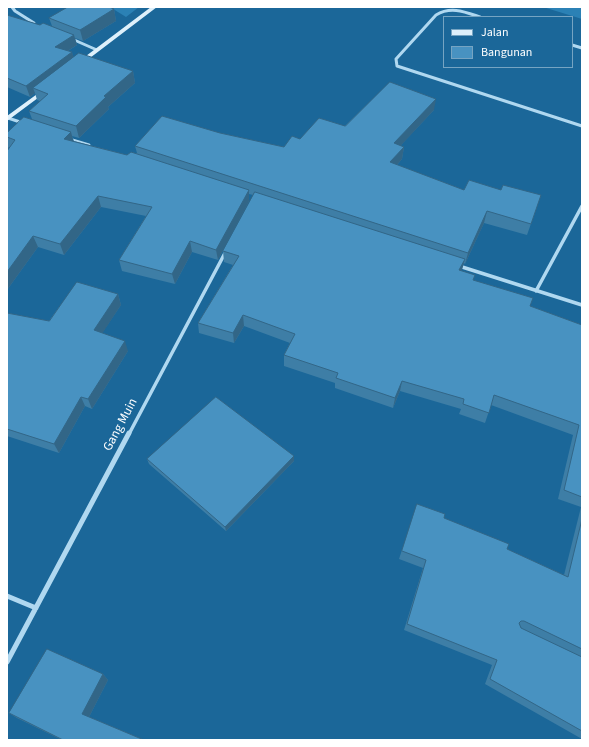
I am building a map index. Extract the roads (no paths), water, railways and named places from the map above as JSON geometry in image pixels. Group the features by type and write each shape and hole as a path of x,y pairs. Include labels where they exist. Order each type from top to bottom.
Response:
{"street":[{"path":"12,7 15,11 35,24"},
{"path":"73,68 154,7"},
{"path":"477,16 454,9 441,12 396,59 397,66 582,126"},
{"path":"70,38 97,50"},
{"path":"8,119 50,86"},
{"path":"8,119 31,126"},
{"path":"68,138 90,146"},
{"path":"536,291 582,206"},
{"name":"Gang Muin","path":"7,662 228,249"},
{"path":"456,265 582,305"},
{"path":"7,596 36,608"}]}
